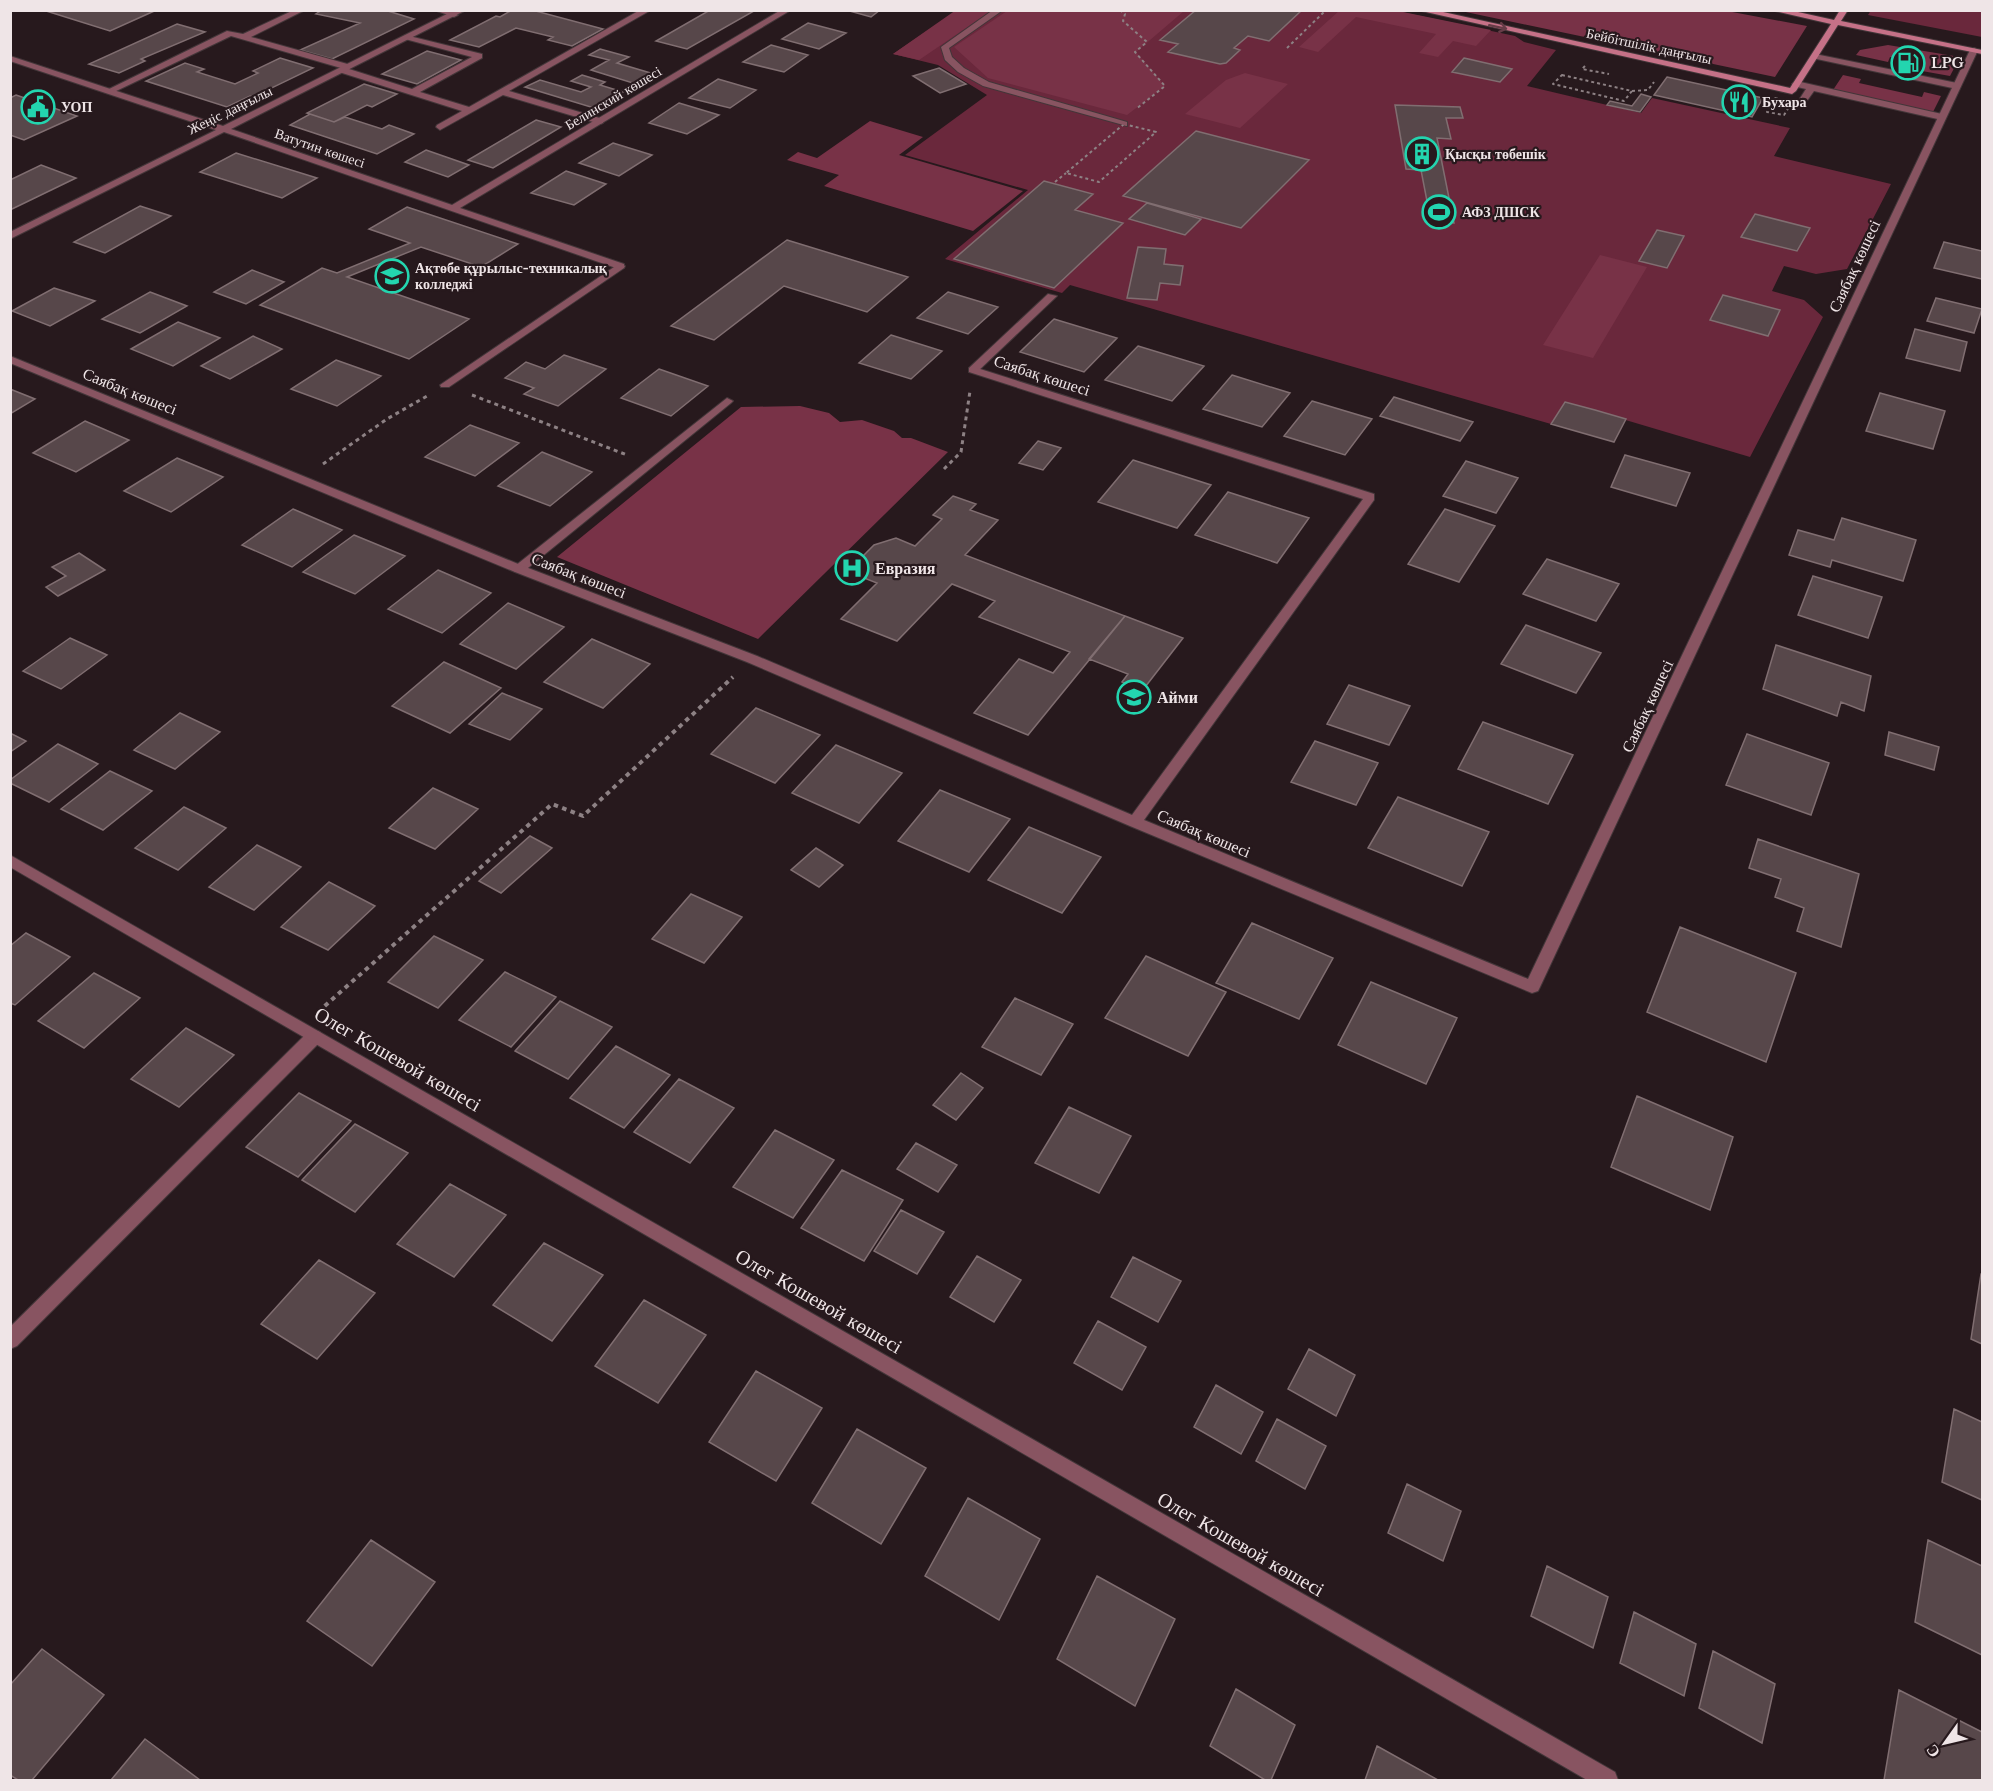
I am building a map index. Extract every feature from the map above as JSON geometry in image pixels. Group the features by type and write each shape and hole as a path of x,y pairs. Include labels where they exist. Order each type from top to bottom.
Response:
{"main road":[{"name":"Бейбітшілік даңғылы","path":"1421,10 1792,90 1796,84"},
{"path":"1775,10 1978,51"},
{"path":"1796,84 1844,10"}],"street":[{"path":"244,37 301,10"},
{"path":"438,10 458,13"},
{"path":"440,127 647,10"},
{"name":"Белинский көшесі","path":"453,208 787,10"},
{"path":"999,10 945,47 948,58 961,70 986,84 1121,123"},
{"name":"Жеңіс даңғылы","path":"10,236 458,13"},
{"path":"109,91 230,33 345,68 469,110"},
{"path":"408,37 479,56 414,92"},
{"name":"Саябақ көшесі","path":"10,359 519,569 752,659 1532,987 1942,117 1978,51"},
{"path":"1815,56 1957,86"},
{"name":"Ватутин көшесі","path":"10,58 620,266 446,385"},
{"path":"1796,84 1942,117"},
{"path":"1801,103 1811,88"},
{"path":"502,92 600,121"},
{"path":"973,370 1052,296"},
{"name":"Саябақ көшесі","path":"973,370 1370,497 1135,822"},
{"path":"519,569 727,401"},
{"name":"Олег Кошевой көшесі","path":"10,860 1607,1780"},
{"path":"10,1340 307,1033"}],"path":[{"path":"1287,48 1326,10"},
{"path":"1055,182 1165,86 1135,52 1147,42 1123,21 1125,14 1121,11"},
{"path":"1562,75 1632,91 1624,101 1594,94 1553,84 1562,75"},
{"path":"1066,173 1099,182 1156,132 1121,123"},
{"path":"944,469 961,452 973,370"},
{"path":"301,479 387,419 446,385 650,464"},
{"path":"307,1033 552,804 583,816 752,659"}],"shaded area":[{"path":"956,10 991,11 919,60 893,54"},
{"path":"1871,10 1982,11 1982,37 1868,15"},
{"name":"АФЗ ДШСК","path":"956,11 1397,11 1515,36 1524,42 1556,50 1527,86 1641,113 1652,98 1790,128 1774,156 1891,184 1847,269 1816,274 1784,266 1772,291 1804,300 1823,317 1750,457 1565,402 1551,424 1070,285 1062,293 945,259 1028,190 905,155 987,95 938,65 893,54"},
{"path":"1007,11 1184,11 1136,52 1165,86 1127,115 988,78 954,47"},
{"path":"1339,11 1398,11 1491,30 1476,46 1453,41 1438,57 1419,53 1436,34 1356,17 1318,52 1299,47"},
{"path":"1461,11 1727,11 1807,26 1775,77"},
{"path":"1888,45 1960,57 1950,76 1922,71 1925,64 1890,57 1888,62 1856,55 1860,50"},
{"path":"1245,73 1288,84 1240,128 1185,114 1226,80"},
{"path":"1843,75 1861,79 1859,83 1922,97 1924,92 1941,96 1933,112 1833,90"},
{"path":"870,121 923,137 899,155 1023,191 973,231 824,186 839,175 787,160 798,152 817,158"},
{"path":"1600,255 1647,267 1593,358 1543,345"},
{"path":"800,406 829,413 840,422 862,420 894,431 902,438 911,438 948,452 758,639 557,557 741,407"}],"building":[{"path":"43,10 146,10 152,12 110,31"},
{"path":"322,10 390,10 388,11 414,19 332,59 300,50 360,23 316,14"},
{"path":"512,10 532,10 603,29 572,46 548,40 553,37 516,28 479,47 450,40"},
{"path":"710,10 754,11 687,49 656,41"},
{"path":"846,10 880,10 871,17"},
{"path":"1196,10 1302,10 1269,41 1248,36 1234,48 1240,50 1226,63 1220,64 1168,52 1178,44 1160,40"},
{"path":"808,23 846,33 819,49 782,39"},
{"path":"177,24 205,32 141,59 145,61 119,73 89,64"},
{"path":"771,45 808,55 784,72 743,62"},
{"path":"600,49 629,57 617,63 654,74 636,84 591,70 609,60 589,55"},
{"path":"427,51 461,60 417,84 382,74"},
{"path":"280,58 313,68 227,107 146,81 185,63 204,69 197,72 235,84 258,73 253,71"},
{"path":"1464,58 1512,69 1500,82 1452,72"},
{"path":"1894,59 1919,65 1918,68 1892,63"},
{"path":"939,68 966,84 940,93 913,76"},
{"path":"582,75 605,82 600,85 623,92 594,108 525,87 540,80 581,92 591,87 571,81"},
{"path":"1667,77 1763,98 1752,117 1654,95"},
{"path":"718,79 756,90 730,108 689,98"},
{"path":"364,84 397,94 372,107 367,105 334,122 307,113"},
{"path":"1641,94 1651,97 1640,112 1607,105 1610,101 1632,106"},
{"path":"16,95 77,116 24,140 10,135 10,98"},
{"path":"679,103 719,115 687,134 649,123"},
{"name":"Қысқы төбешік","path":"1395,105 1460,107 1463,118 1446,118 1451,139 1437,138 1454,223 1431,222 1421,170 1406,169"},
{"path":"310,114 334,122 345,117 382,129 389,125 414,134 377,154 290,125"},
{"path":"536,120 561,127 493,168 468,160"},
{"path":"1196,131 1309,160 1241,228 1123,196"},
{"path":"613,143 652,155 619,176 579,163"},
{"path":"426,150 469,165 448,177 405,162"},
{"path":"236,153 317,178 282,198 200,172"},
{"path":"41,165 76,178 10,210 10,180"},
{"path":"566,171 606,184 574,205 531,193"},
{"path":"1044,181 1093,194 1075,210 1123,223 1054,288 954,259"},
{"path":"1147,203 1201,219 1185,235 1129,219"},
{"path":"140,206 171,216 105,253 74,242"},
{"path":"407,207 518,244 481,267 421,247 347,277 469,319 409,359 260,305 322,268 337,273 410,243 369,229"},
{"path":"1755,214 1810,228 1797,251 1741,237"},
{"path":"1657,230 1684,236 1667,268 1639,261"},
{"path":"787,240 908,277 867,312 784,286 714,340 671,326"},
{"path":"1944,242 1982,251 1982,279 1934,268"},
{"path":"1138,247 1166,249 1164,264 1183,266 1180,285 1160,283 1157,300 1127,298"},
{"path":"252,270 284,282 246,304 214,292"},
{"path":"54,288 95,301 50,326 12,311"},
{"path":"150,292 187,306 140,333 102,319"},
{"path":"948,292 998,307 968,334 917,318"},
{"path":"1723,295 1780,310 1768,336 1710,320"},
{"path":"1936,298 1982,309 1974,333 1927,321"},
{"path":"1054,319 1117,338 1084,372 1020,352"},
{"path":"178,322 220,338 173,366 131,349"},
{"path":"1915,329 1967,342 1960,371 1906,358"},
{"path":"891,335 942,351 911,379 859,363"},
{"path":"253,336 282,349 230,379 201,366"},
{"path":"1138,346 1204,366 1172,401 1105,380"},
{"path":"564,355 606,369 558,406 524,394 534,388 505,378 526,362 545,369"},
{"path":"336,360 381,376 337,406 291,389"},
{"path":"659,369 708,386 671,416 621,398"},
{"path":"1232,375 1290,393 1262,427 1203,409"},
{"path":"10,389 35,399 10,414"},
{"path":"1880,393 1945,411 1933,449 1866,431"},
{"path":"1394,397 1473,422 1460,441 1380,416"},
{"path":"1312,401 1372,419 1345,455 1284,436"},
{"path":"1565,402 1626,419 1614,442 1551,424"},
{"path":"85,421 129,440 76,472 33,453"},
{"path":"470,425 519,443 475,476 425,457"},
{"path":"1038,441 1061,448 1043,470 1019,463"},
{"path":"542,452 592,472 550,506 498,486"},
{"path":"1625,455 1690,473 1676,506 1611,487"},
{"path":"177,458 223,477 171,512 124,491"},
{"path":"1133,460 1211,485 1177,528 1098,502"},
{"path":"1466,461 1518,478 1496,513 1443,496"},
{"path":"1228,492 1309,518 1277,563 1195,535"},
{"path":"953,496 976,504 970,510 998,520 965,555 1125,616 1028,735 974,713 1019,659 1053,673 1070,652 979,617 995,601 952,584 897,641 841,619 877,583 859,576 858,561 874,545 896,538 915,546 942,519 933,515"},
{"path":"293,509 342,530 292,567 242,545"},
{"path":"1445,509 1495,526 1459,582 1408,564"},
{"path":"1842,518 1916,540 1903,581 1832,560 1830,567 1789,555 1798,530 1834,540"},
{"path":"354,535 405,556 355,594 303,572"},
{"path":"79,553 105,570 58,596 46,587 66,576 52,567"},
{"path":"1547,559 1619,584 1596,621 1523,594"},
{"path":"438,570 491,593 442,633 388,609"},
{"path":"1813,576 1882,597 1868,638 1798,615"},
{"path":"508,603 564,627 516,669 460,644"},
{"path":"1125,616 1183,638 1142,691 1122,682 1128,674 1089,659"},
{"path":"1526,625 1601,653 1576,693 1501,664"},
{"path":"70,638 107,655 61,689 23,671"},
{"path":"592,639 650,664 603,708 544,682"},
{"path":"1776,645 1871,676 1864,711 1841,702 1837,716 1763,689"},
{"path":"444,662 501,688 450,733 392,706"},
{"path":"1349,685 1410,706 1389,745 1327,724"},
{"path":"502,693 542,709 510,740 469,724"},
{"path":"756,708 820,735 775,783 711,754"},
{"path":"180,713 220,732 175,769 134,750"},
{"path":"1483,722 1573,755 1548,804 1458,769"},
{"path":"1889,732 1939,747 1934,770 1885,755"},
{"path":"10,733 26,741 10,752"},
{"path":"1747,734 1829,763 1811,815 1726,785"},
{"path":"1315,741 1378,763 1356,805 1291,782"},
{"path":"58,744 98,764 49,802 10,783 10,780"},
{"path":"836,745 902,773 859,823 792,793"},
{"path":"110,771 152,791 103,830 61,809"},
{"path":"433,788 478,809 435,849 389,828"},
{"path":"940,790 1010,819 969,872 898,841"},
{"path":"1398,797 1489,832 1462,886 1368,848"},
{"path":"184,807 226,828 178,870 135,848"},
{"path":"1029,827 1101,857 1062,913 988,880"},
{"path":"530,836 552,848 501,893 479,881"},
{"path":"1758,839 1859,874 1841,947 1797,931 1804,908 1775,897 1781,879 1749,868"},
{"path":"257,845 301,867 254,910 209,887"},
{"path":"816,848 843,865 819,887 791,870"},
{"path":"329,882 375,906 328,950 281,927"},
{"path":"691,894 742,917 704,963 652,939"},
{"path":"1252,923 1333,958 1299,1019 1216,983"},
{"path":"1680,927 1796,973 1766,1062 1647,1012"},
{"path":"26,933 70,957 15,1005 10,1003 10,946"},
{"path":"434,936 483,960 438,1008 388,982"},
{"path":"1146,956 1226,992 1188,1056 1105,1018"},
{"path":"505,972 556,997 511,1047 459,1020"},
{"path":"94,973 140,998 84,1048 38,1021"},
{"path":"1371,982 1457,1018 1426,1084 1338,1045"},
{"path":"1015,998 1073,1024 1041,1075 982,1047"},
{"path":"560,1001 612,1027 568,1079 515,1051"},
{"path":"186,1028 234,1055 179,1107 131,1079"},
{"path":"616,1046 670,1075 624,1128 570,1098"},
{"path":"961,1073 983,1088 956,1120 933,1105"},
{"path":"679,1079 734,1108 690,1163 634,1132"},
{"path":"299,1093 351,1121 298,1177 246,1147"},
{"path":"1637,1096 1733,1137 1710,1210 1611,1167"},
{"path":"1069,1107 1131,1136 1099,1193 1035,1163"},
{"path":"355,1124 408,1153 355,1212 302,1180"},
{"path":"775,1130 834,1160 793,1218 733,1187"},
{"path":"916,1143 957,1165 938,1192 897,1169"},
{"path":"842,1170 903,1200 864,1261 801,1228"},
{"path":"450,1184 506,1215 454,1277 397,1244"},
{"path":"901,1210 944,1232 917,1274 874,1251"},
{"path":"544,1243 603,1275 552,1341 493,1305"},
{"path":"977,1256 1021,1280 994,1322 950,1297"},
{"path":"1133,1257 1181,1281 1158,1322 1111,1297"},
{"path":"319,1260 375,1293 317,1359 261,1324"},
{"path":"1982,1274 1982,1344 1971,1339"},
{"path":"644,1300 706,1335 658,1403 595,1366"},
{"path":"1098,1321 1146,1347 1122,1390 1074,1363"},
{"path":"1309,1349 1355,1375 1336,1416 1288,1389"},
{"path":"756,1371 822,1408 776,1481 709,1442"},
{"path":"1216,1385 1263,1412 1241,1454 1194,1427"},
{"path":"1954,1409 1982,1422 1982,1500 1942,1482"},
{"path":"1277,1419 1326,1446 1305,1489 1256,1461"},
{"path":"857,1429 926,1468 881,1544 812,1503"},
{"path":"1407,1484 1461,1511 1443,1561 1388,1533"},
{"path":"968,1498 1040,1539 999,1620 925,1576"},
{"path":"371,1540 435,1582 372,1666 307,1621"},
{"path":"1928,1540 1982,1566 1982,1655 1915,1622"},
{"path":"1547,1566 1608,1597 1593,1648 1531,1616"},
{"path":"1097,1576 1175,1619 1135,1706 1057,1659"},
{"path":"1634,1612 1696,1644 1684,1696 1620,1663"},
{"path":"42,1649 104,1695 32,1780 18,1780 10,1775 10,1685"},
{"path":"1713,1651 1775,1684 1762,1743 1699,1708"},
{"path":"1236,1689 1295,1725 1271,1780 1265,1780 1210,1746"},
{"path":"1899,1690 1982,1732 1982,1780 1884,1780"},
{"path":"145,1739 200,1780 111,1780"},
{"path":"1377,1746 1438,1780 1365,1780"}],"place":[{"name":"LPG","path":"1908,63"},
{"name":"Бухара","path":"1739,102"},
{"name":"УОП","path":"38,107"},
{"name":"Қысқы төбешік","path":"1422,154"},
{"name":"АФЗ ДШСК","path":"1439,212"},
{"name":"Ақтөбе құрылыс-техникалық колледжі","path":"392,276"},
{"name":"Евразия","path":"852,568"},
{"name":"Айми","path":"1134,697"}]}
